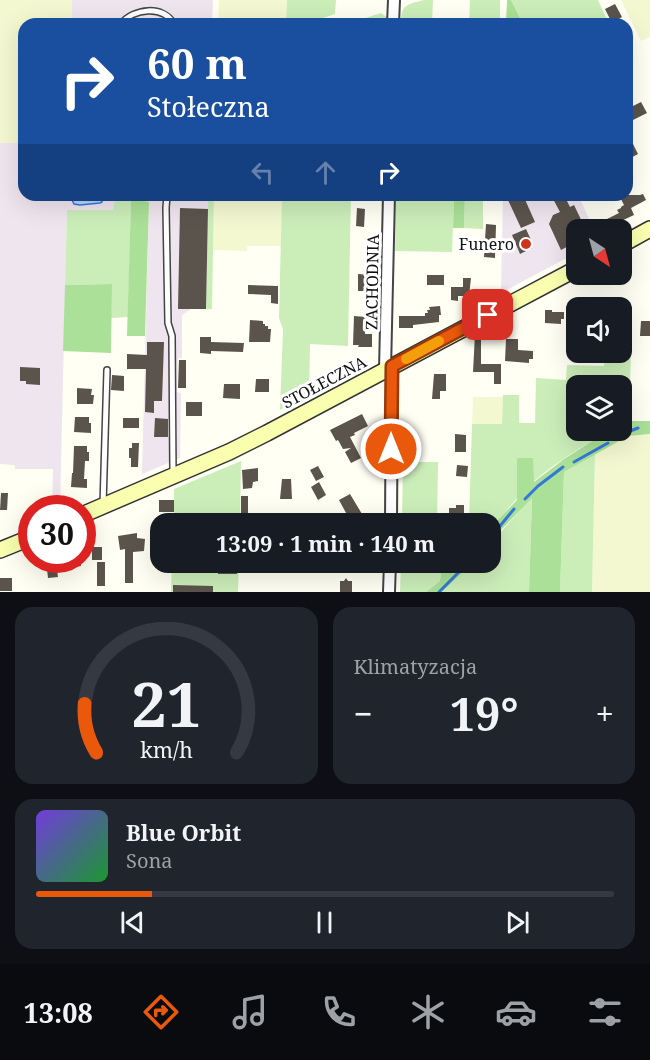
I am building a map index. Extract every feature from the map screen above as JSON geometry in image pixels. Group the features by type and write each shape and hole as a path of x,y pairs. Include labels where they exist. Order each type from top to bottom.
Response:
{"main road":[{"path":"632,238 650,229"},
{"name":"STOŁECZNA","path":"96,509 173,477 267,433 566,274"},
{"path":"0,550 18,543"}],"street":[{"path":"394,18 397,1"},
{"name":"ZACHODNIA","path":"389,201 388,368 391,513"},
{"path":"390,573 390,592"}],"lane":[{"path":"128,18 132,14 150,11 169,18"},
{"path":"167,201 168,322 172,336 173,477"},
{"path":"103,506 107,370"}],"shaded area":[{"path":"72,0 213,0 212,18 72,18"},
{"path":"18,142 18,201 115,201 114,210 67,210 60,495 52,495 53,469 15,469 15,465 0,464 0,143"},
{"path":"145,201 208,201 206,309 191,309 182,315 182,358 178,358 177,392 181,393 180,458 142,474 149,202"},
{"path":"503,201 581,201 589,219 566,219 566,258 501,293"}],"green space":[{"path":"0,0 72,0 72,18 18,18 18,142 0,143"},
{"path":"219,0 287,0 286,18 218,18"},
{"path":"287,0 336,0 335,14 323,18 286,18"},
{"path":"433,0 432,18 402,18 406,6"},
{"path":"470,0 500,0 500,18 469,18"},
{"path":"507,0 511,0 520,18 506,18"},
{"path":"511,0 598,0 606,18 520,18"},
{"path":"621,0 650,0 650,37 641,41 633,25 633,18 630,18"},
{"path":"381,13 388,18 366,18"},
{"path":"115,201 131,201 128,317 111,318 112,284 65,285 67,210 113,210"},
{"path":"131,201 149,202 145,336 127,336"},
{"path":"208,201 214,201 212,309 206,309"},
{"path":"214,201 282,201 281,246 247,246 247,251 213,250"},
{"path":"282,201 351,201 348,346 310,344 309,394 280,410 283,329 279,318"},
{"path":"396,201 454,201 452,252 395,251"},
{"path":"454,201 465,201 464,228 453,228"},
{"path":"465,201 483,201 483,229 464,228"},
{"path":"112,284 111,353 63,351 65,285"},
{"path":"604,363 631,363 630,375 566,375 567,365 604,366"},
{"path":"536,378 566,380 566,441 593,441 570,454 527,487 501,516 501,513 469,513 472,424 502,424 503,395 519,395 519,423 535,423"},
{"path":"473,397 503,397 502,424 472,424"},
{"path":"632,421 650,421 650,434 632,436"},
{"path":"650,434 650,592 592,592 595,454 619,441 632,441 632,436"},
{"path":"592,441 619,441 564,472 560,592 529,592 532,498 501,530 501,517 517,500 517,458 533,458 534,482"},
{"path":"595,454 592,592 560,592 564,472"},
{"path":"241,461 240,513 174,513 174,489"},
{"path":"403,462 438,462 437,513 402,513"},
{"path":"532,497 529,592 442,592 462,573 501,573 501,532"},
{"path":"172,573 239,573 238,592 171,592"},
{"path":"401,573 441,573 440,581 426,592 400,592"},
{"path":"441,573 462,573 442,592 426,592 440,581"}],"water":[{"path":"72,201 102,201 100,203 74,204"}],"building":[{"path":"615,4 622,17 610,18 605,9"},
{"path":"641,102 647,113 633,120 633,106"},
{"path":"633,144 638,154 633,157"},
{"path":"643,194 646,200 631,208 634,215 625,219 607,219 619,213 617,210 624,205 622,201 633,201 633,195"},
{"path":"508,201 526,201 535,222 521,228"},
{"path":"554,201 567,201 570,207 574,205 581,219 566,219 566,247 561,250 549,224 553,215 560,212"},
{"path":"180,208 208,209 206,309 178,309"},
{"path":"357,208 365,209 364,227 356,226"},
{"path":"486,224 496,225 495,258 484,257"},
{"path":"526,229 532,248 520,254 512,235"},
{"path":"358,274 370,275 369,291 358,291"},
{"path":"427,275 444,275 444,285 427,285"},
{"path":"463,278 471,278 469,296 458,296 458,301 451,300 451,287 463,287"},
{"path":"248,285 278,286 278,304 271,303 271,295 248,294"},
{"path":"440,306 439,322 413,325 413,328 399,328 399,316 425,316 425,313 428,313 427,310 430,310 429,307"},
{"path":"545,310 564,312 561,324 545,323"},
{"path":"354,316 366,317 365,334 372,334 372,347 353,345"},
{"path":"250,320 263,321 268,329 271,329 270,342 249,342"},
{"path":"641,321 650,321 650,336 640,336"},
{"path":"477,332 481,332 481,364 501,364 501,384 494,384 494,372 473,372"},
{"path":"200,337 211,337 211,342 244,343 243,352 200,353"},
{"path":"506,339 518,339 518,350 533,351 533,359 529,359 529,363 505,361"},
{"path":"147,342 164,342 162,401 154,401 154,413 145,412 146,369 127,369 127,354 147,355"},
{"path":"179,360 186,360 186,388 178,388"},
{"path":"20,367 40,368 40,385 20,381"},
{"path":"434,374 446,374 446,391 440,391 440,399 432,399"},
{"path":"112,375 124,376 124,391 111,390"},
{"path":"256,379 269,379 269,392 255,392"},
{"path":"224,384 240,384 240,399 223,398"},
{"path":"77,388 92,389 93,404 77,404"},
{"path":"186,402 202,402 202,416 186,416"},
{"path":"362,414 368,426 350,437 361,458 351,463 345,452 351,448 343,449 330,430"},
{"path":"75,417 89,417 91,433 74,432"},
{"path":"123,418 139,418 139,428 123,428"},
{"path":"155,418 168,419 168,437 154,437"},
{"path":"455,434 466,435 466,452 455,452"},
{"path":"132,443 139,443 138,467 131,467 129,448 132,448"},
{"path":"74,446 87,446 87,452 89,452 89,461 85,461 84,479 87,479 87,488 71,487"},
{"path":"457,465 468,466 467,477 456,476"},
{"path":"318,466 324,477 316,481 310,470"},
{"path":"258,468 258,481 253,482 252,488 243,489 242,470"},
{"path":"282,479 291,479 292,499 280,499"},
{"path":"319,482 326,495 318,500 311,487"},
{"path":"1,493 8,493 7,510 0,510"},
{"path":"350,494 361,513 346,513 339,500"},
{"path":"241,496 248,496 248,513 241,513"},
{"path":"159,500 174,500 174,512 159,512"},
{"path":"456,505 464,505 464,513 449,513 449,508 456,508"},
{"path":"137,533 137,538 145,539 144,551 133,552 133,583 125,583 125,549 120,550 118,536"},
{"path":"96,547 102,547 102,560 96,560"},
{"path":"97,562 105,562 105,586 97,586"},
{"path":"47,573 57,573 58,577 48,578"},
{"path":"0,578 12,578 12,591 0,591"},
{"path":"346,578 352,581 352,592 340,592 340,581"},
{"path":"173,585 213,586 213,592 173,592"}],"waterway":[{"path":"632,430 638,428"},
{"path":"574,462 608,443"},
{"path":"525,499 563,467"},
{"path":"501,525 514,509"},
{"path":"439,592 458,573"}],"slow traffic":[{"path":"406,359 439,341"}],"place":[{"name":"Funero","path":"526,244"}],"route":[{"path":"391,449 392,366 488,315"}]}
